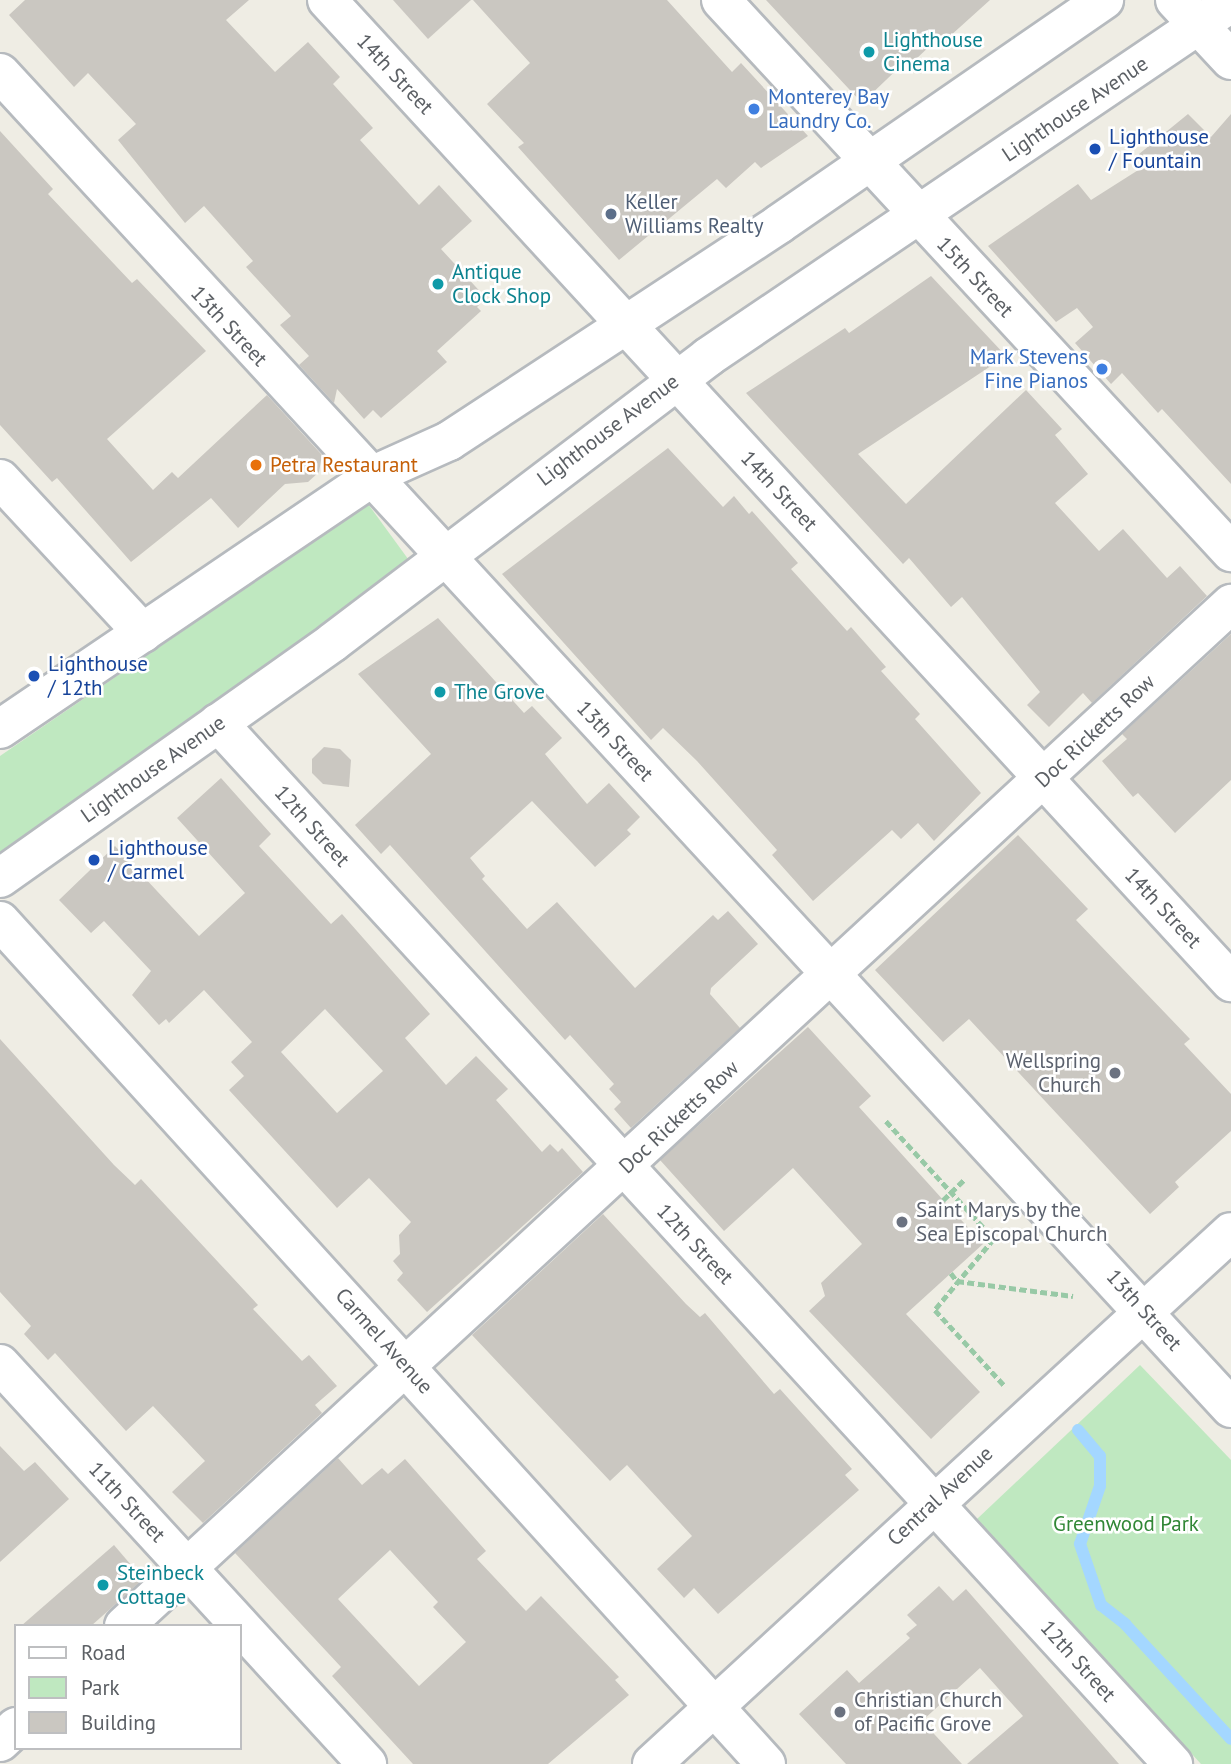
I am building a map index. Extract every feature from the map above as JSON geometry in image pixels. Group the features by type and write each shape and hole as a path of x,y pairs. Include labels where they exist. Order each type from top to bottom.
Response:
{"street":[{"name":"14th Street","path":"327,0 1231,982"},
{"name":"15th Street","path":"721,0 869,164 1231,552"},
{"path":"0,729 370,478 449,441 624,322 869,164 1104,0"},
{"name":"Lighthouse Avenue","path":"0,878 333,642 676,379 918,216 1187,13 1231,3"},
{"path":"1187,13 1231,60"},
{"name":"13th Street","path":"0,73 370,478 1144,1310 1231,1408"},
{"path":"0,479 142,633"},
{"name":"Doc Ricketts Row","path":"126,1624 405,1364 625,1167 832,976 1231,604"},
{"name":"12th Street","path":"218,723 1172,1764"},
{"name":"Carmel Avenue","path":"0,920 766,1764"},
{"name":"Central Avenue","path":"652,1764 933,1502 1231,1232"},
{"name":"11th Street","path":"0,1364 239,1624"},
{"name":"11th Street","path":"242,1627 367,1764"},
{"path":"0,1742 14,1729"}],"path":[{"path":"886,1121 994,1239 935,1310 1004,1386"},
{"path":"943,1200 968,1177"},
{"path":"951,1273 957,1281 1087,1299"}],"green space":[{"path":"368,504 411,563 0,854 0,756"},
{"name":"Greenwood Park","path":"1140,1365 1231,1460 1231,1764 1201,1764 977,1519"}],"building":[{"path":"25,0 249,0 226,20 275,72 308,42 340,77 333,84 373,128 360,140 419,205 439,185 472,221 441,249 486,298 477,307 481,311 437,351 447,362 381,418 373,410 364,419 337,389 334,403 299,365 309,356 280,325 291,316 246,267 253,261 204,206 185,223 118,140 136,124 88,73 74,87 9,15"},
{"path":"393,0 471,0 428,39"},
{"path":"473,0 667,0 732,72 741,63 808,136 761,168 755,162 726,188 717,179 619,260 518,147 524,143 487,104 530,63"},
{"name":"Lighthouse Cinema","path":"766,0 990,0 939,46 934,42 914,61 910,57 862,103"},
{"path":"1188,114 1211,137 1231,114 1231,484 1162,409 1158,413 1122,373 1111,384 1075,343 1093,327 1077,308 1056,322 988,246 1078,184 1091,200 1143,167 1139,154"},
{"path":"0,131 53,189 48,194 132,283 137,279 206,351 107,439 153,490 172,472 178,478 267,395 322,455 319,472 308,482 285,484 238,528 211,498 131,562 57,478 52,482 0,425"},
{"path":"931,276 1006,356 858,454 906,504 1026,390 1062,429 1055,435 1088,474 1055,503 1099,551 1123,529 1167,578 1180,566 1207,596 1092,703 1083,693 1049,727 1027,705 1040,692 962,597 951,607 909,558 903,564 746,393 845,328 849,333"},
{"path":"668,448 723,507 734,496 749,514 752,511 798,563 791,569 847,631 851,627 886,667 881,671 920,714 915,719 981,793 934,841 918,823 901,839 892,830 813,901 772,855 777,850 697,761 663,728 651,740 502,574"},
{"path":"438,618 524,713 532,706 562,738 545,754 587,804 609,783 640,817 627,830 631,834 595,867 532,801 470,858 485,876 482,879 527,929 557,902 635,988 713,915 718,920 728,911 758,944 711,988 710,994 740,1028 631,1128 614,1109 621,1102 609,1089 614,1084 570,1035 565,1040 390,845 381,854 355,825 431,754 358,674"},
{"path":"1231,634 1231,780 1175,833 1138,793 1133,797 1102,761 1127,739 1122,734"},
{"path":"324,747 340,749 351,760 349,787 323,784 312,773 312,759"},
{"path":"221,778 271,834 259,846 331,924 342,914 430,1014 405,1038 446,1085 476,1056 508,1089 496,1100 542,1152 550,1144 558,1152 562,1148 583,1172 427,1312 397,1280 403,1273 393,1261 400,1254 399,1235 411,1222 369,1178 337,1208 229,1090 244,1076 231,1062 252,1042 204,990 169,1023 166,1019 159,1025 132,995 151,971 104,921 91,933 59,900 115,846 199,936 245,893 177,818","holes":["325,1009 383,1071 337,1113 281,1052"]},
{"path":"1018,835 1088,909 1076,920 1190,1039 1184,1044 1231,1094 1231,1131 1175,1182 1179,1187 1150,1214 969,1019 943,1042 875,970"},
{"path":"808,1027 871,1096 859,1107 983,1244 906,1314 980,1392 931,1439 809,1311 825,1296 821,1283 862,1244 793,1168 724,1231 660,1160"},
{"path":"0,1039 114,1165 135,1185 141,1179 258,1305 253,1309 302,1361 309,1355 337,1386 315,1405 322,1413 203,1523 172,1492 205,1461 153,1406 126,1431 55,1353 48,1360 24,1334 31,1326 0,1292"},
{"path":"603,1214 686,1304 700,1317 705,1313 774,1394 780,1389 852,1469 845,1475 859,1490 718,1614 694,1588 684,1598 657,1569 692,1536 627,1465 610,1481 472,1335"},
{"path":"0,1446 24,1471 35,1462 69,1499 0,1562"},
{"path":"338,1458 362,1485 382,1468 388,1474 405,1459 486,1551 477,1559 526,1611 541,1596 619,1677 615,1680 629,1695 548,1764 413,1764 332,1676 341,1667 235,1553","holes":["390,1550 438,1602 433,1607 466,1642 419,1686 338,1599"]},
{"name":"Steinbeck Cottage","path":"114,1545 143,1579 93,1624 23,1624"},
{"path":"939,1586 953,1601 966,1589 1119,1764 967,1764 1023,1716 980,1668 922,1721 962,1764 846,1764 799,1714 847,1670 859,1683 910,1638 906,1634 917,1625 907,1615"}],"waterway":[{"path":"1078,1430 1100,1456 1100,1486 1080,1544 1101,1605 1125,1624 1231,1739"}],"place":[{"name":"Lighthouse Cinema","path":"869,52"},
{"name":"Monterey Bay Laundry Co.","path":"754,109"},
{"name":"Lighthouse / Fountain","path":"1095,149"},
{"name":"Keller Williams Realty","path":"611,214"},
{"name":"Antique Clock Shop","path":"438,284"},
{"name":"Mark Stevens Fine Pianos","path":"1102,369"},
{"name":"Petra Restaurant","path":"256,465"},
{"name":"Lighthouse / 12th","path":"34,676"},
{"name":"The Grove","path":"440,692"},
{"name":"Lighthouse / Carmel","path":"94,860"},
{"name":"Wellspring Church","path":"1115,1073"},
{"name":"Saint Marys by the Sea Episcopal Church","path":"902,1222"},
{"name":"Steinbeck Cottage","path":"103,1585"},
{"name":"Christian Church of Pacific Grove","path":"840,1712"}]}
